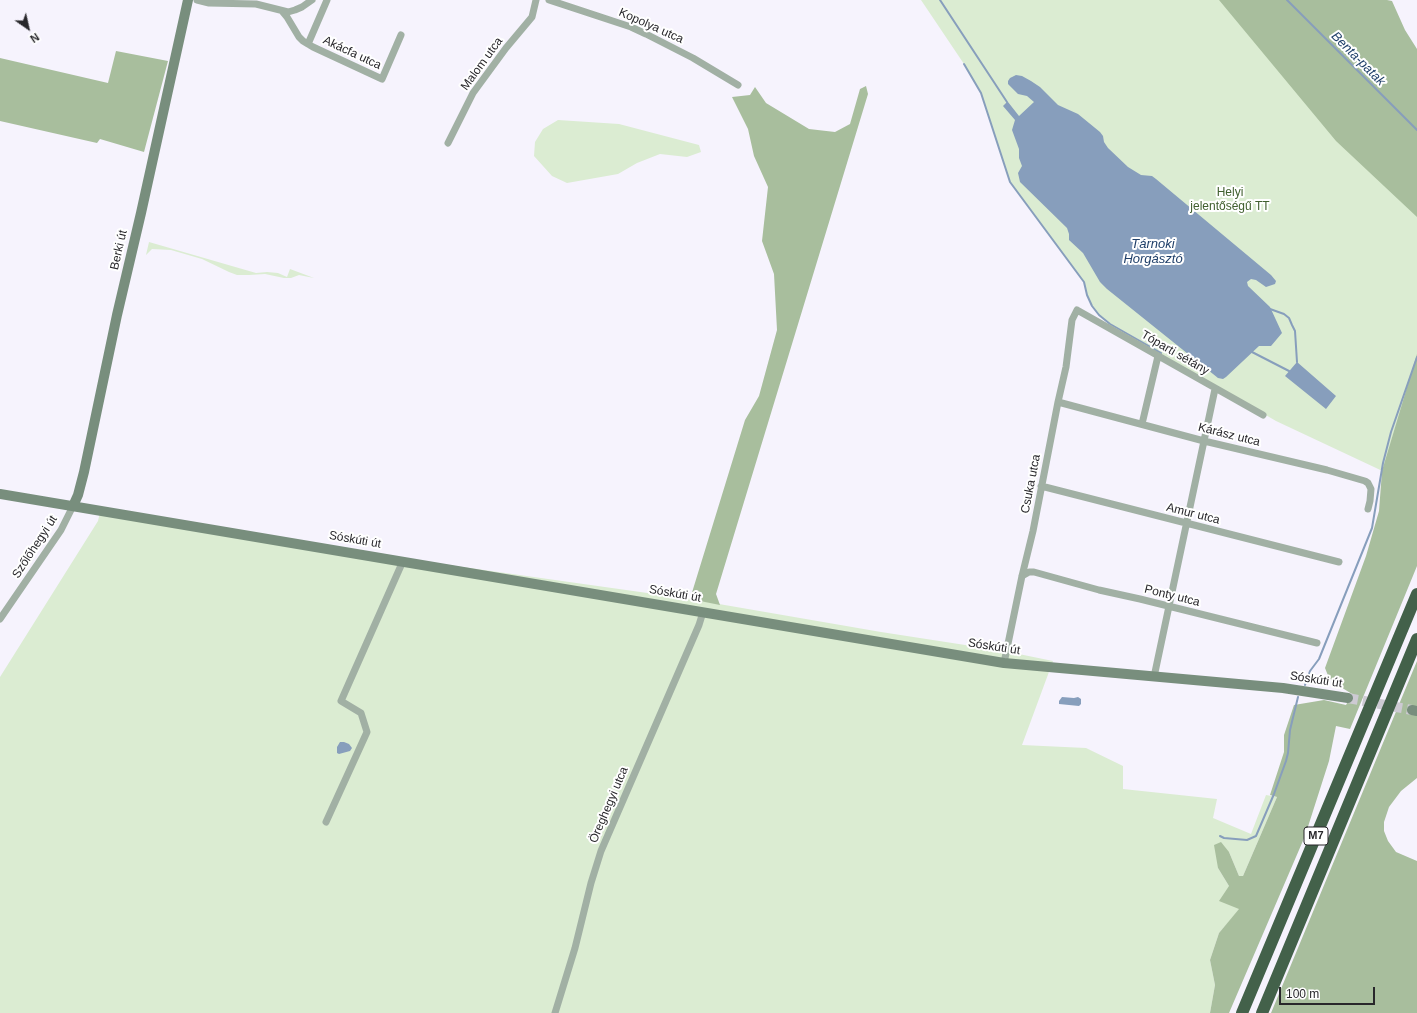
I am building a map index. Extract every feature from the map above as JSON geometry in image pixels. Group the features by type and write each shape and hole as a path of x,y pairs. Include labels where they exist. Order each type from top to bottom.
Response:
{"highway":[{"name":"M7","path":"1242,1013 1417,594"},
{"name":"M7","path":"1262,1013 1417,639"}],"main road":[{"name":"Berki út","path":"73,506 78,495 84,472 117,315 188,0"},
{"name":"Sóskúti út","path":"0,494 1004,663 1283,688 1348,698"}],"street":[{"path":"197,0 209,3 256,4 288,12 295,10 312,0"},
{"path":"308,44 327,0"},
{"name":"Malom utca","path":"448,143 473,93 506,48 532,17 536,0"},
{"name":"Kopolya utca","path":"549,0 631,27 693,58 738,85"},
{"name":"Akácfa utca","path":"282,11 299,37 308,44 382,79 401,35"},
{"name":"Tóparti sétány","path":"1077,310 1263,415"},
{"name":"Csuka utca","path":"1004,663 1033,531 1069,353 1072,320 1077,310"},
{"path":"1142,424 1158,356"},
{"path":"1154,677 1215,389"},
{"name":"Kárász utca","path":"1058,402 1204,441 1327,470 1365,481 1371,489 1368,509"},
{"name":"Amur utca","path":"1042,486 1339,562"},
{"name":"Szőlőhegyi út","path":"0,619 61,530 73,506"},
{"path":"326,822 367,732 362,714 341,701 403,561"},
{"name":"Ponty utca","path":"1022,576 1028,572 1034,572 1106,592 1170,606 1317,643"},
{"name":"Öreghegyi utca","path":"555,1013 575,948 591,883 601,851 699,625 703,612"}],"green space":[{"name":"Helyi jelentőségű TT","path":"921,0 1268,0 1417,149 1417,417 1391,475 1276,421 1110,324 1099,315 1092,306 1087,295 1084,282 1010,182 981,93 964,64"},
{"path":"1219,0 1392,1 1405,30 1417,49 1417,217 1336,141"},
{"path":"116,51 168,61 144,152 100,139 97,143 0,121 0,58 108,83"},
{"path":"866,86 868,94 716,594 720,605 690,599 745,420 759,396 777,330 774,274 762,241 768,187 754,156 748,129 732,97 750,95 755,87 766,103 809,129 835,132 850,124 860,89"},
{"path":"558,120 619,124 699,145 701,152 687,157 660,154 637,163 618,174 567,183 552,176 534,156 535,142 543,129"},
{"path":"149,242 256,273 278,273 287,277 290,269 314,278 299,275 291,278 284,278 265,274 237,275 202,259 171,250 152,249 146,255"},
{"path":"1417,354 1417,566 1350,729 1336,726 1329,761 1305,836 1229,1013 1210,1013 1215,985 1210,960 1219,933 1239,909 1219,901 1229,886 1218,868 1214,845 1221,842 1229,852 1239,876 1243,876 1277,797 1270,795 1284,752 1284,735 1294,705 1324,700 1346,705 1352,694 1329,678 1325,668 1366,556 1379,511 1382,471"},
{"path":"101,508 413,560 690,599 881,632 1004,651 1053,661 1022,745 1086,748 1123,766 1123,789 1217,799 1213,818 1251,834 1266,795 1277,797 1243,876 1239,876 1229,852 1218,868 1240,909 1219,933 1210,960 1215,985 1210,1013 0,1013 0,677 98,521"},
{"path":"1417,661 1417,778 1401,791 1389,807 1384,822 1384,831 1388,841 1396,852 1417,861 1417,1013 1271,1013"}],"water":[{"name":"Tárnoki Horgásztó","path":"1016,75 1022,76 1040,87 1058,105 1078,114 1100,132 1108,148 1128,167 1141,175 1152,176 1156,179 1271,275 1276,281 1275,284 1266,287 1256,280 1251,279 1247,282 1248,286 1270,307 1282,333 1271,346 1259,346 1226,377 1223,379 1218,378 1100,282 1083,253 1069,240 1067,228 1020,182 1018,173 1022,166 1019,158 1019,149 1012,130 1015,120 1003,106 1008,102 1019,116 1034,102 1027,96 1018,94 1008,84 1010,78"},
{"path":"1297,362 1336,396 1326,409 1285,376"},
{"path":"1062,697 1078,697 1081,699 1081,704 1079,706 1059,704"},
{"path":"340,742 349,744 352,748 350,751 339,754 337,753 337,747"}],"waterway":[{"path":"940,0 1007,102"},
{"name":"Benta-patak","path":"1287,0 1417,130"},
{"path":"964,64 981,93 1010,182 1084,282 1087,295 1092,306 1099,315 1110,324 1161,353"},
{"path":"1270,309 1284,314 1289,318 1295,331 1297,362"},
{"path":"1252,352 1289,371"},
{"path":"1305,685 1310,671 1319,659 1372,528 1383,463 1391,432 1417,357"},
{"path":"1220,836 1224,838 1247,840 1256,836 1286,761 1290,730 1298,697"}],"tunnel":[{"path":"1348,698 1412,710"}]}
